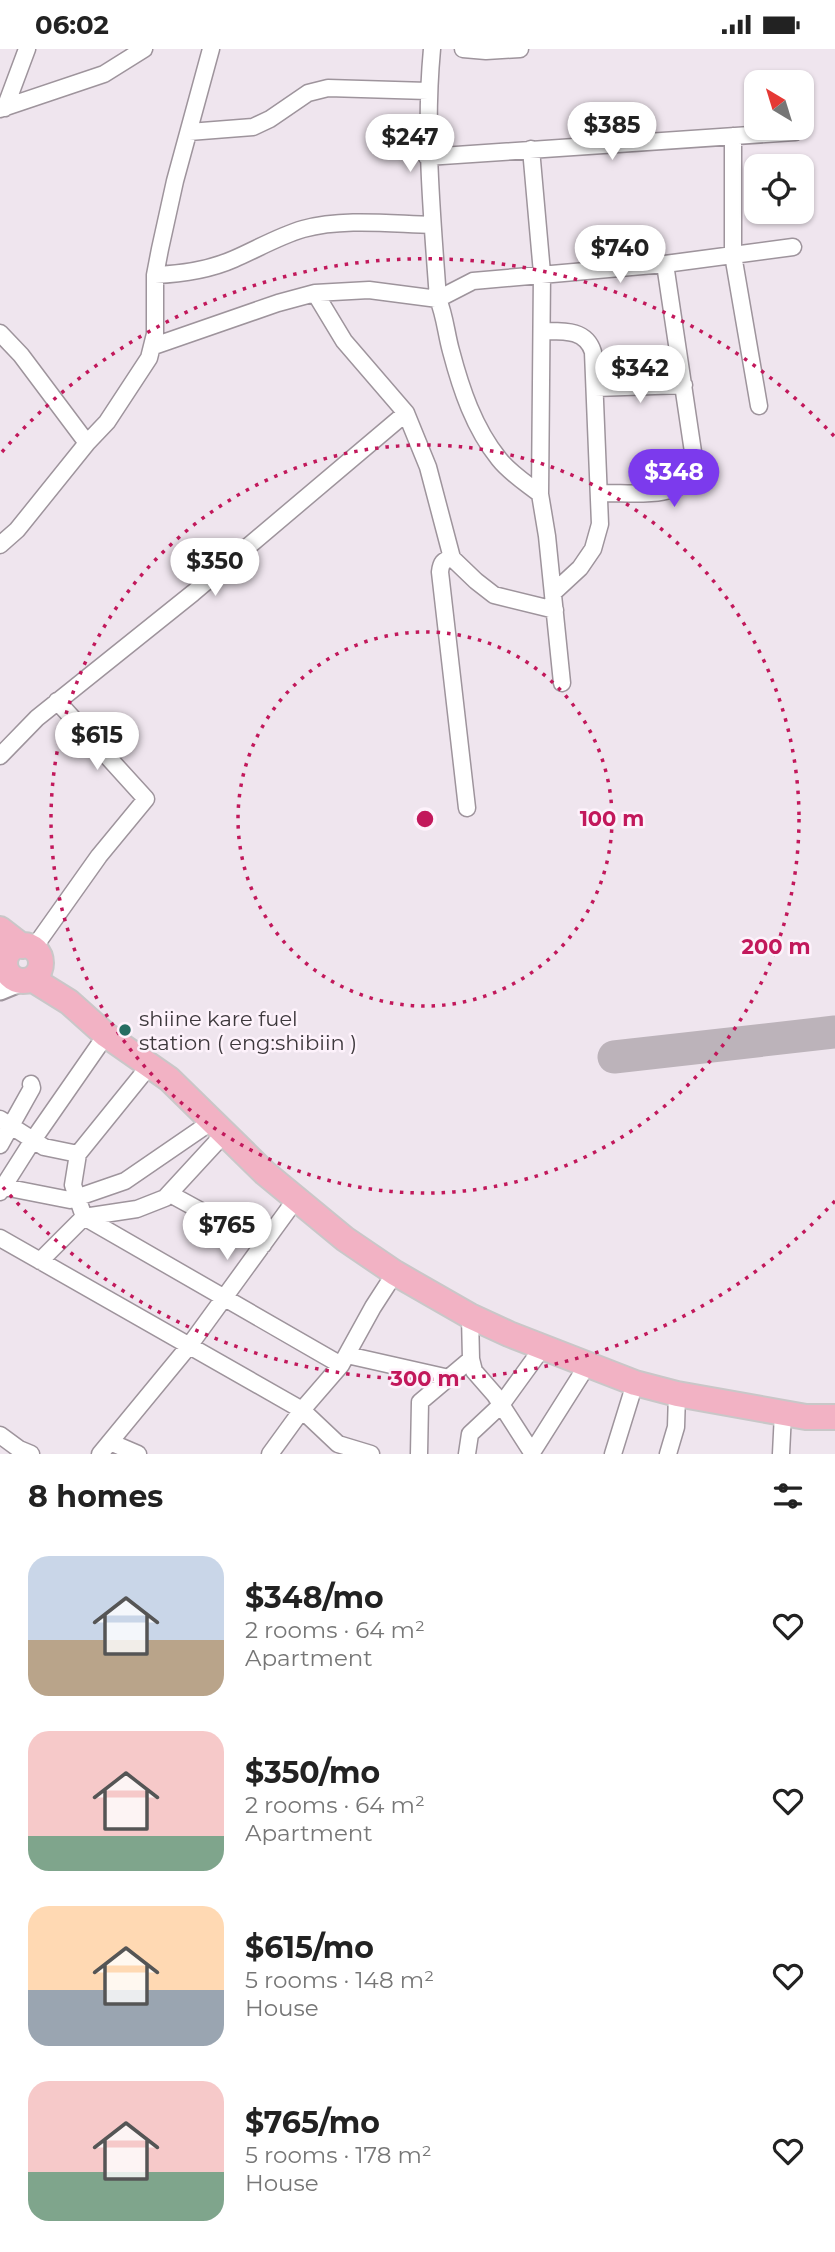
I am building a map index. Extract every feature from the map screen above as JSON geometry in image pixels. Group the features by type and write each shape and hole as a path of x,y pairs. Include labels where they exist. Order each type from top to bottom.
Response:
{"highway":[{"path":"0,929 16,965 69,1002 106,1035 169,1079 217,1128 296,1199 345,1239 395,1273 470,1316 635,1383 677,1394 806,1417 835,1417"}],"street":[{"path":"2,109 27,49"},
{"path":"2,109 104,74 145,49"},
{"path":"0,545 25,522 87,443 107,422 142,371 154,346 155,275 175,181 211,49"},
{"path":"432,49 427,157 438,299 445,316 449,344 460,384 478,426 499,460 517,478 540,494"},
{"path":"463,49 520,49"},
{"path":"189,132 253,127 270,119 308,93 328,88 428,91"},
{"path":"427,157 744,135"},
{"path":"733,136 733,255 759,406"},
{"path":"531,149 542,273 540,494 562,683"},
{"path":"155,275 182,274 231,260 285,235 308,228 342,224 432,225"},
{"path":"154,346 315,293 369,290 438,299 473,281 665,264 793,247"},
{"path":"600,493 673,491 688,483 696,472 665,264"},
{"path":"315,293 344,341 406,413 428,467 452,558 476,582 494,595 554,602"},
{"path":"542,331 580,334 590,342 593,352 600,493 600,524 593,549 554,602"},
{"path":"0,333 27,363 87,443"},
{"path":"595,389 684,385"},
{"path":"0,756 37,717 193,593 406,413"},
{"path":"452,558 441,564 440,572 467,808"},
{"path":"16,965 146,799 57,701"},
{"path":"106,1035 33,1140 2,1190 70,1200 77,1198 125,1181 217,1128"},
{"path":"150,1065 78,1154 73,1185 84,1217 224,1298 344,1360 449,1378"},
{"path":"0,1145 5,1122 32,1084"},
{"path":"5,1122 44,1147 78,1154"},
{"path":"40,1261 84,1217 137,1209 170,1194 217,1128"},
{"path":"170,1194 262,1244"},
{"path":"138,1454 105,1448 189,1346 296,1199"},
{"path":"0,1238 302,1410 338,1444 364,1453"},
{"path":"270,1454 344,1360 395,1273"},
{"path":"470,1316 471,1359 479,1378 489,1387 532,1454 588,1364"},
{"path":"467,1454 470,1434 501,1405 543,1347"},
{"path":"419,1454 420,1402 471,1359"},
{"path":"613,1454 635,1383"},
{"path":"668,1454 676,1427 677,1394"},
{"path":"781,1454 783,1413"},
{"path":"0,1435 31,1454"}],"taxiway":[{"path":"614,1057 835,1032"}],"place":[{"name":"shiine kare fuel station ( eng:shibiin )","path":"125,1030"}]}
